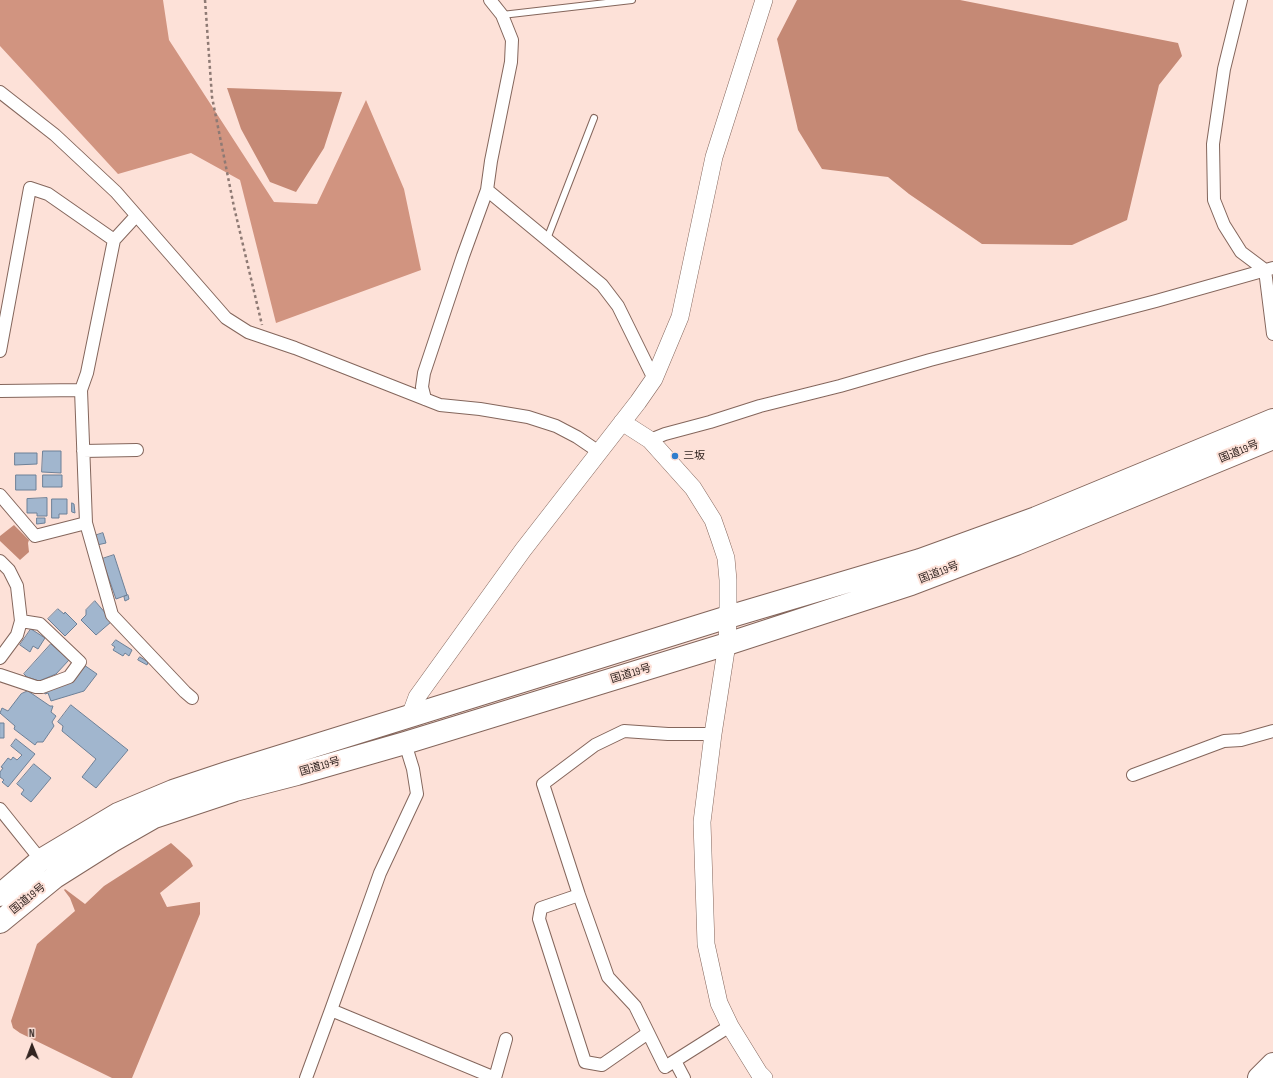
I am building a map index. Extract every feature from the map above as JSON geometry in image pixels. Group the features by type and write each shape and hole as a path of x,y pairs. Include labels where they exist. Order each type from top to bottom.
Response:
{"highway":[{"name":"国道19号","path":"0,895 41,860 118,814 173,791 728,617 920,560 1036,518 1273,420"},
{"name":"国道19号","path":"0,922 55,877 112,841 154,817 235,790 405,743 727,644 911,584 1016,544 1273,438"},
{"path":"1259,1078 1273,1064"}],"street":[{"path":"425,399 422,388 424,373 463,256 487,190 491,161 511,62 512,40 502,15 490,0"},
{"path":"410,716 417,697 523,550 654,379 680,317 714,157 764,0"},
{"path":"1241,0 1224,69 1214,136 1214,200 1224,225 1242,252 1269,269"},
{"path":"0,92 55,135 116,192 226,318 248,332 265,337 440,405 480,409 528,417 556,426 577,437 599,452"},
{"path":"0,351 30,188 48,194 114,240"},
{"path":"487,190 602,285 618,306 654,379"},
{"path":"136,216 114,240 87,373 82,390 86,522 112,615 192,698"},
{"path":"1269,269 1273,334"},
{"path":"650,440 665,434 710,422 760,406 1156,301 1269,269"},
{"path":"0,391 82,390"},
{"path":"622,422 650,440 693,488 713,520 726,558 728,580 727,644 713,734 702,822 706,944 719,1003 730,1026 759,1073 764,1078"},
{"path":"83,451 137,450"},
{"path":"0,495 34,536 86,522"},
{"path":"0,561 9,570 18,586 21,621 17,635 0,658"},
{"path":"0,675 36,687 42,687 69,677 80,662 40,624 21,621"},
{"path":"713,734 668,734 624,731 595,745 543,784 579,895 608,977 635,1006 665,1067 730,1026"},
{"path":"1133,775 1224,741 1241,740 1273,731"},
{"path":"306,1078 332,1010 380,874 416,794 413,769 405,743"},
{"path":"0,809 55,877"},
{"path":"579,895 541,908 539,919 585,1062 602,1065 648,1033"},
{"path":"332,1010 495,1078 506,1039"},
{"path":"675,1061 684,1078"}],"lane":[{"path":"502,15 632,0"},
{"path":"547,239 594,118"}],"path":[{"path":"205,0 212,98 231,194 265,337"}],"shaded area":[{"path":"0,0 163,0 169,40 274,202 317,204 366,100 404,189 421,270 276,323 240,180 191,153 118,174 0,46"},
{"path":"797,0 960,0 1178,43 1182,56 1159,85 1127,220 1072,245 982,244 909,194 888,177 822,169 798,130 777,39"},
{"path":"227,88 342,92 324,148 296,192 270,182 241,129"},
{"path":"14,525 29,540 29,552 20,560 0,541 0,536"},
{"path":"171,843 190,860 193,866 160,893 167,907 200,902 200,914 132,1078 112,1078 20,1033 13,1028 11,1021 37,944 75,911 70,898 64,890 65,889 85,904 104,886"}],"building":[{"path":"43,451 61,451 61,473 42,472"},
{"path":"15,453 37,453 37,464 15,465"},
{"path":"16,475 36,475 36,490 16,490"},
{"path":"43,475 62,475 62,487 43,487"},
{"path":"47,498 47,516 37,516 37,513 27,513 27,499"},
{"path":"52,499 67,499 67,514 59,514 59,518 52,518"},
{"path":"72,503 74,504 75,513 72,512"},
{"path":"37,518 45,518 45,523 37,524"},
{"path":"103,533 106,543 97,545 94,536"},
{"path":"114,555 127,595 116,599 102,559"},
{"path":"128,595 129,599 125,601 124,597"},
{"path":"95,601 111,622 96,635 81,620 86,615 86,610"},
{"path":"58,609 64,614 65,612 77,624 65,636 48,619"},
{"path":"31,629 45,638 38,649 33,646 30,652 20,645"},
{"path":"116,640 132,650 129,656 125,653 123,656 113,650 115,647 112,645"},
{"path":"51,644 69,660 56,674 39,681 27,677 24,674"},
{"path":"140,657 148,662 147,665 138,660"},
{"path":"84,665 97,674 84,691 51,701 48,693 45,694 43,690"},
{"path":"28,691 50,706 53,706 51,712 56,716 52,722 54,726 43,742 37,742 35,745 14,729 15,726 0,713 2,708 8,711 21,694"},
{"path":"71,705 128,750 96,788 82,777 96,759 62,731 63,726 58,722"},
{"path":"0,723 4,723 4,738 0,738"},
{"path":"16,739 35,754 8,787 2,782 4,780 0,777 0,772 3,768 1,767 8,758 11,760 13,757 17,760 22,755 11,746"},
{"path":"34,764 51,778 31,802 21,794 24,790 17,784"}],"place":[{"name":"三坂","path":"675,456"}]}
